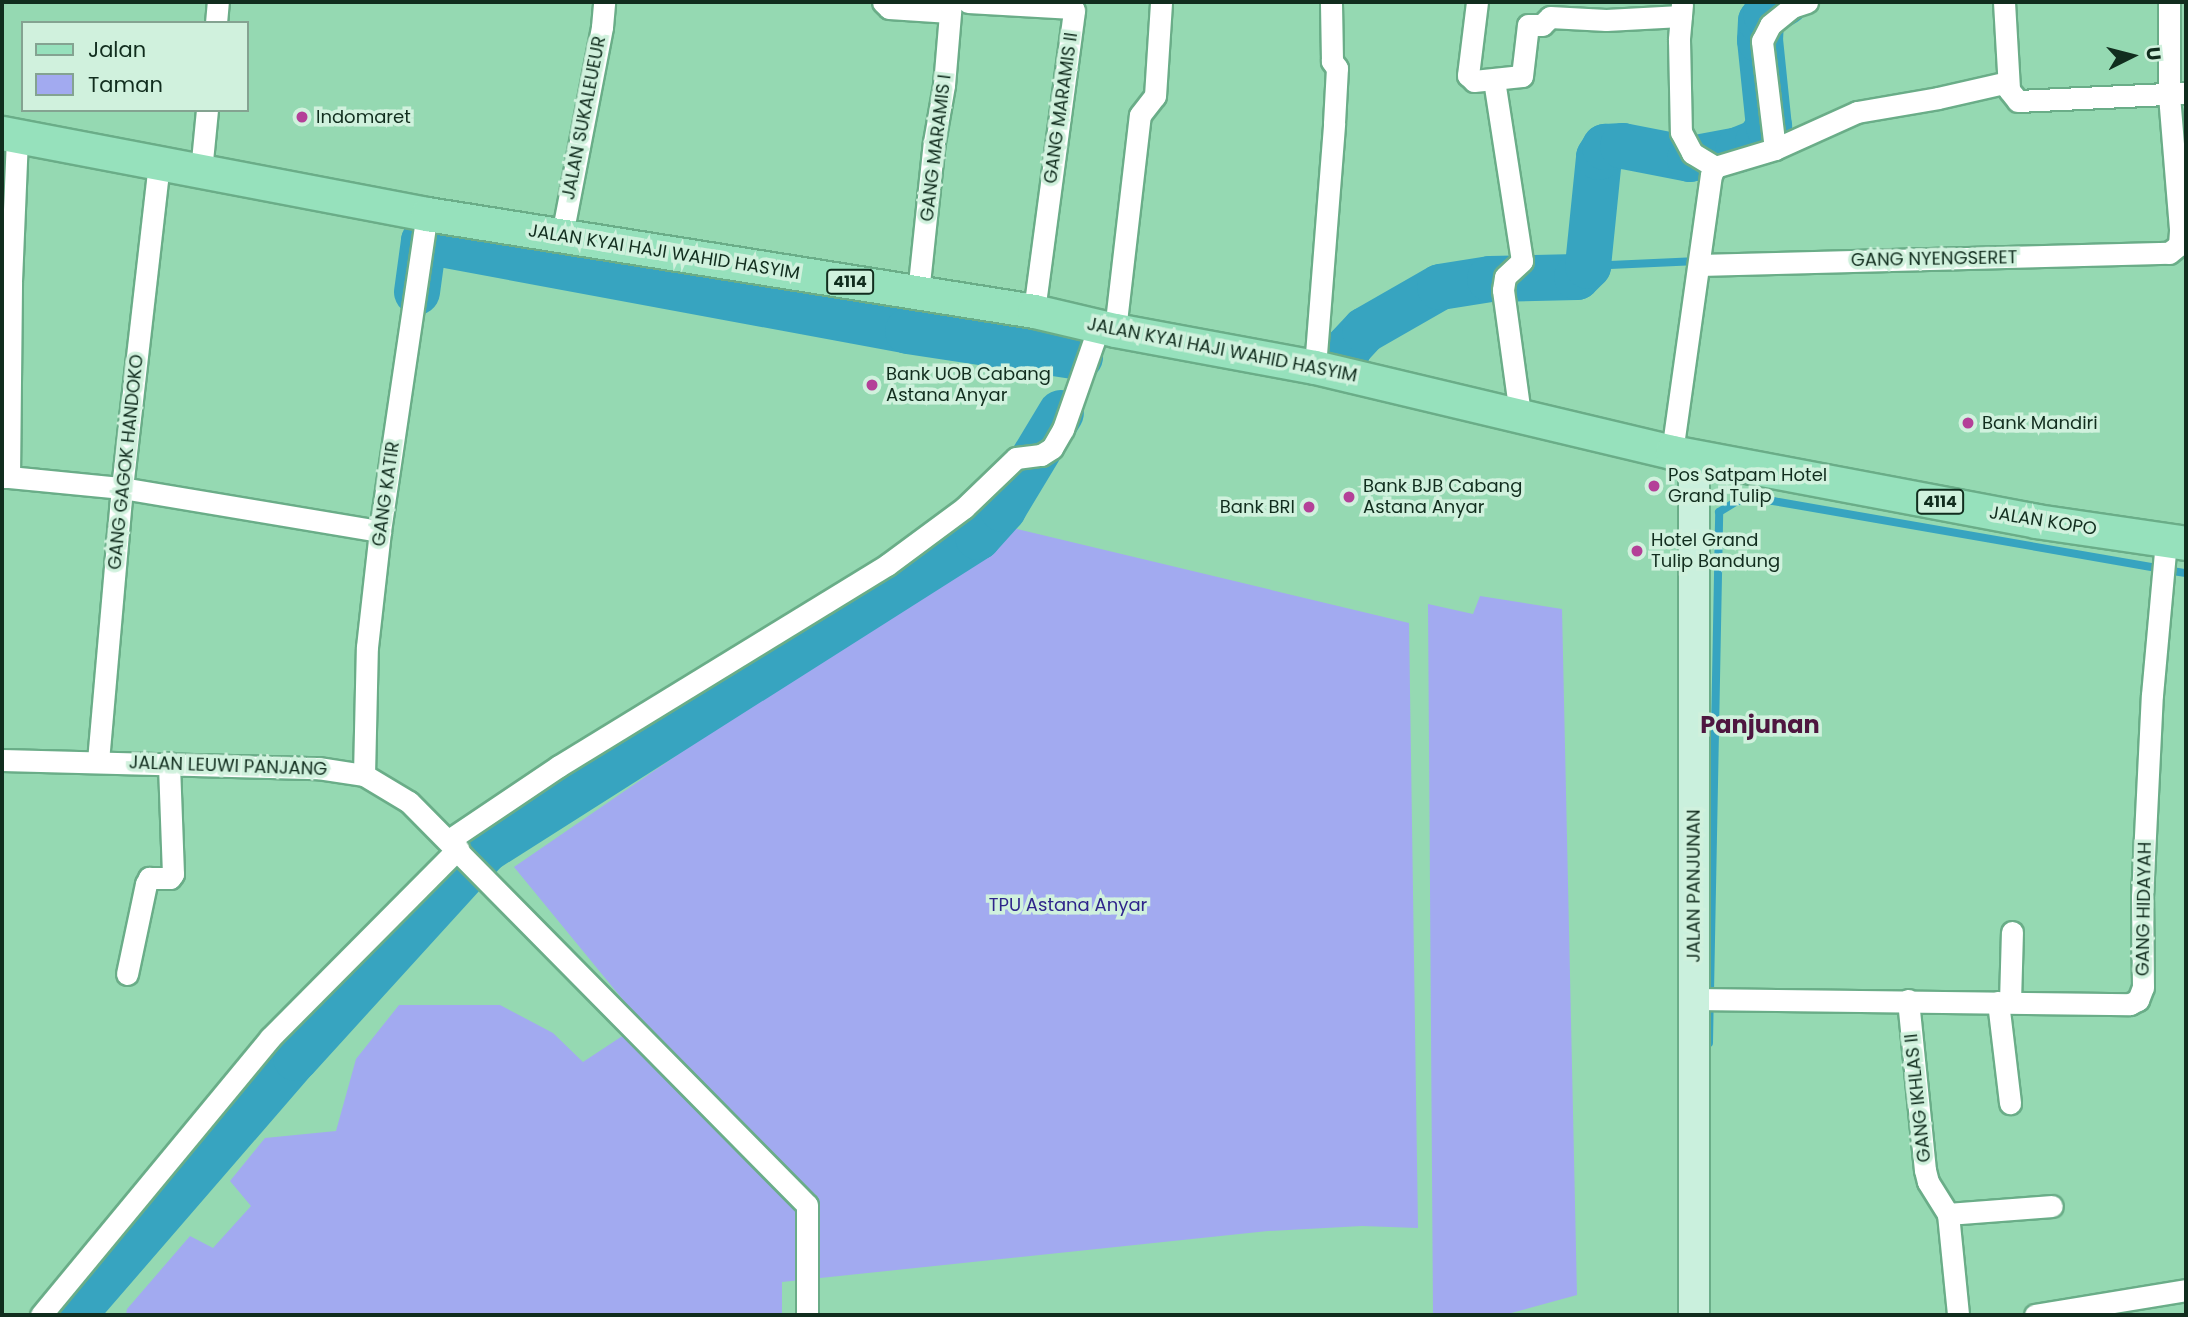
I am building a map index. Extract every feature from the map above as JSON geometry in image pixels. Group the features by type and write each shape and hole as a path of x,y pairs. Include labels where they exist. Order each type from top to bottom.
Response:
{"main road":[{"name":"JALAN KYAI HAJI WAHID HASYIM","path":"9,134 427,214 1034,311 1111,319 1683,454"},
{"name":"JALAN KOPO","path":"1683,454 2036,521 2176,542"},
{"name":"JALAN PANJUNAN","path":"1683,454 1694,999 1693,1315"}],"street":[{"path":"216,21 218,2"},
{"name":"JALAN SUKALEUEUR","path":"562,234 602,27 604,2"},
{"name":"GANG MARAMIS II","path":"883,2 889,8 1015,3 1073,8 1034,311"},
{"path":"41,1315 270,1038 458,849 559,766 887,565 964,508 1016,458 1041,455 1052,448 1111,319 1140,115 1155,96 1161,2"},
{"path":"1315,367 1336,96 1331,2"},
{"path":"1477,2 1468,75 1474,81 1522,76 1528,25 1542,25 1550,18 1606,20 1681,9 1681,132 1685,145 1705,161 1709,185 1699,265 1683,454"},
{"path":"2005,2 2009,90 2018,101 2178,93"},
{"path":"2169,2 2178,93 2183,229"},
{"path":"1775,149 1762,41 1767,27 1795,4"},
{"name":"GANG MARAMIS I","path":"918,293 956,5"},
{"path":"1494,80 1521,261 1504,284 1520,414"},
{"path":"1705,161 1775,149 1857,112 2008,82"},
{"path":"201,171 207,112"},
{"path":"9,134 5,477 122,488 380,531"},
{"name":"GANG GAGOK HANDOKO","path":"98,761 122,488 159,163"},
{"name":"GANG KATIR","path":"364,775 367,647 380,531 427,214"},
{"name":"GANG NYENGSERET","path":"1699,265 2169,253 2179,245 2183,229"},
{"name":"GANG HIDAYAH","path":"1694,999 2130,1004 2138,1000 2143,987 2142,897 2151,695 2176,542"},
{"name":"JALAN LEUWI PANJANG","path":"2,760 318,768 364,775 409,802 807,1205 807,1315"},
{"path":"127,974 146,884 149,878 170,878 173,874 169,763"},
{"path":"2010,1103 2004,1002 2012,932"},
{"name":"GANG IKHLAS II","path":"1908,1000 1925,1170 1928,1182 1948,1214 1958,1315"},
{"path":"1948,1214 2052,1206"},
{"path":"2035,1315 2186,1290"}],"green space":[{"name":"TPU Astana Anyar","path":"1009,527 1409,623 1418,1228 1362,1226 1268,1231 782,1282 782,1315 126,1315 127,1309 190,1236 213,1248 251,1206 230,1181 265,1138 336,1131 356,1059 399,1005 500,1005 553,1033 583,1062 642,1023 514,867"},
{"path":"1480,596 1562,609 1577,1295 1504,1315 1433,1315 1428,604 1473,614"}],"waterway":[{"path":"1347,353 1349,347 1365,330 1440,287 1490,279 1577,277 1588,266 1599,157 1605,147 1623,146 1690,159 1738,150 1758,142 1769,127 1760,40 1761,21 1766,14 1786,2"},
{"path":"417,292 424,241 908,331 1080,357"},
{"path":"1588,266 1698,261"},
{"path":"73,1315 296,1058 485,850 978,537 1003,509 1061,413"},
{"path":"1710,992 1719,512 1737,501 1773,501 2161,569"},
{"path":"2166,570 2186,573"},
{"path":"1709,1043 1710,1004"}],"place":[{"name":"Indomaret","path":"302,117"},
{"name":"Bank UOB Cabang Astana Anyar","path":"872,385"},
{"name":"Bank Mandiri","path":"1968,423"},
{"name":"Pos Satpam Hotel Grand Tulip","path":"1654,486"},
{"name":"Bank BJB Cabang Astana Anyar","path":"1349,497"},
{"name":"Bank BRI","path":"1309,507"},
{"name":"Hotel Grand Tulip Bandung","path":"1637,551"}],"district":[{"name":"Panjunan","path":"1760,725"}]}
